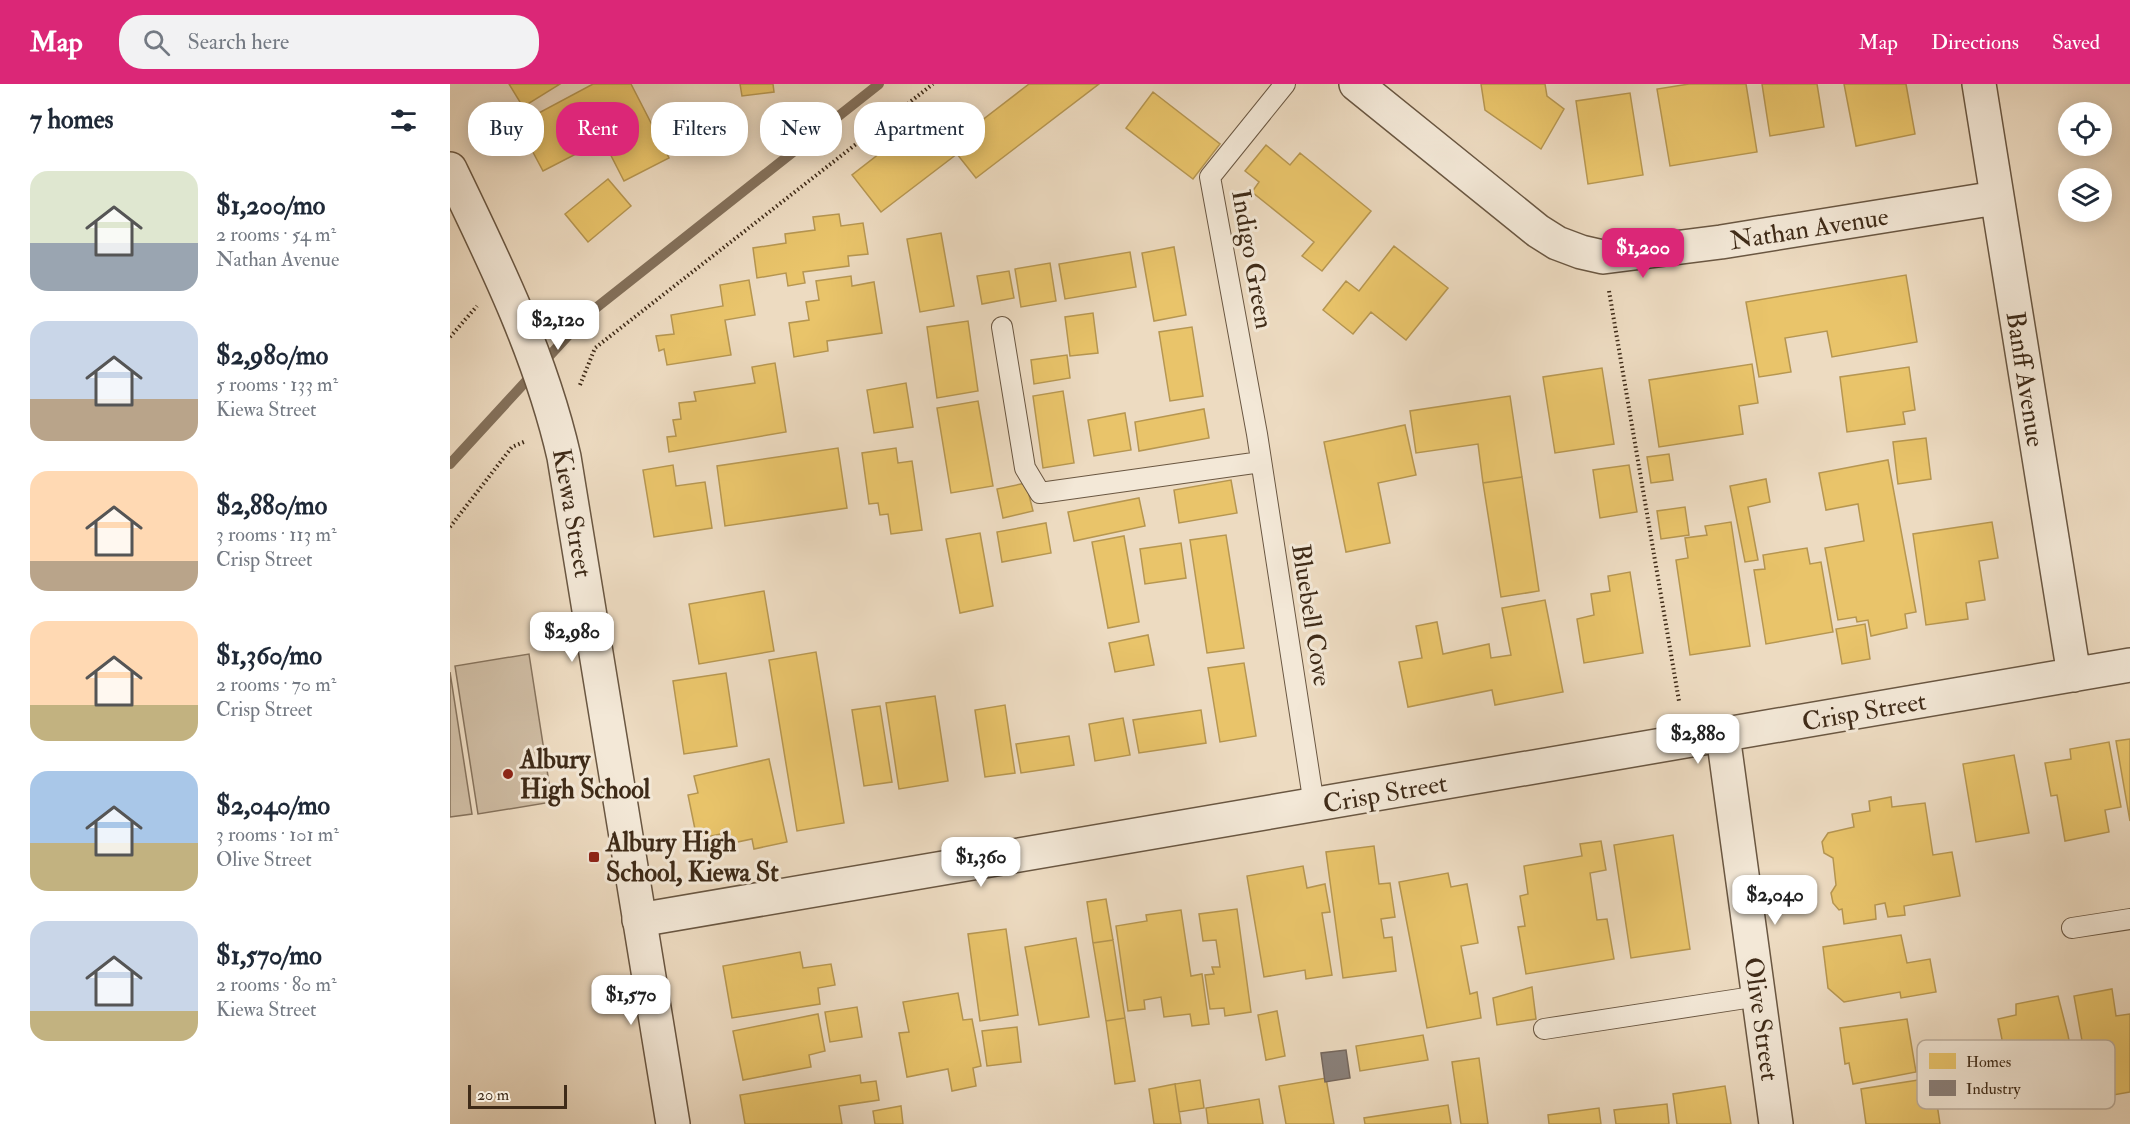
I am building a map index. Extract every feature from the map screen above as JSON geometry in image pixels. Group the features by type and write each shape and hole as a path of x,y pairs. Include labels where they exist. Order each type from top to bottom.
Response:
{"street":[{"name":"Nathan Avenue","path":"1356,84 1538,231 1557,243 1604,257 1721,242 1996,198"},
{"name":"Banff Avenue","path":"1979,84 2074,675"},
{"name":"Kiewa Street","path":"450,169 504,281 522,325 562,392 555,415 564,457 673,1124"},
{"name":"Crisp Street","path":"639,920 2130,665"},
{"name":"Olive Street","path":"1723,735 1776,1124"}],"lane":[{"name":"Indigo Green","path":"1257,434 1210,177 1285,84"},
{"path":"1002,327 1025,468 1040,493 1261,462"},
{"name":"Bluebell Cove","path":"1257,434 1314,805"},
{"path":"2072,928 2130,919"},
{"path":"1544,1029 1759,996"}],"path":[{"path":"562,392 595,348 933,84"},
{"path":"1604,257 1679,701"},
{"path":"450,527 512,447 533,438"}],"shaded area":[{"path":"529,654 552,802 478,814 455,666"},
{"path":"450,672 472,814 450,817"}],"building: Homes":[{"path":"509,84 560,84 531,102 520,102"},
{"path":"593,84 631,84 651,123 651,156 668,156 669,158 624,181 611,156 639,156 639,102 559,102"},
{"path":"740,84 773,84 774,92 742,96"},
{"path":"1029,84 1099,84 976,178 959,156 985,156 985,118"},
{"path":"1481,84 1545,84 1547,96 1564,109 1541,149 1485,110"},
{"path":"1689,84 1746,84 1757,152 1670,166 1657,89"},
{"path":"1762,84 1817,84 1824,127 1770,136"},
{"path":"1844,84 1906,84 1915,134 1856,146"},
{"path":"1153,92 1220,144 1193,179 1126,128"},
{"path":"1630,93 1643,175 1588,184 1576,101"},
{"path":"556,104 556,156 572,156 543,171 535,156 544,156 544,110"},
{"path":"1266,145 1290,165 1300,153 1371,211 1322,271 1302,256 1314,242 1252,192 1259,182 1245,171"},
{"path":"876,156 954,156 881,212 852,175"},
{"path":"608,179 631,206 588,242 565,214"},
{"path":"839,214 841,226 863,223 868,254 848,256 849,266 803,272 805,283 788,286 786,273 757,278 753,248 786,243 785,234 815,230 813,217"},
{"path":"941,233 954,306 920,312 907,239"},
{"path":"1394,246 1448,288 1406,340 1371,312 1353,334 1323,310 1346,281 1359,291"},
{"path":"1174,247 1186,315 1154,321 1142,253"},
{"path":"1130,252 1136,287 1065,299 1059,264"},
{"path":"1050,263 1056,301 1021,307 1015,269"},
{"path":"1009,271 1014,298 982,304 977,276"},
{"path":"1906,275 1917,342 1832,357 1827,331 1785,338 1791,372 1759,377 1746,302"},
{"path":"851,276 852,286 874,282 882,333 827,341 828,351 794,357 789,323 809,320 806,302 819,300 816,281"},
{"path":"749,280 755,315 725,320 731,355 667,365 664,349 659,351 656,336 674,334 671,315 723,306 720,285"},
{"path":"1093,313 1098,353 1070,356 1065,317"},
{"path":"968,321 978,391 937,398 927,327"},
{"path":"1192,327 1203,396 1170,401 1159,332"},
{"path":"1067,355 1070,378 1034,384 1031,360"},
{"path":"775,363 786,432 669,452 667,437 676,436 673,420 681,419 679,403 696,401 694,392 755,383 752,367"},
{"path":"1752,364 1758,403 1739,406 1743,434 1659,447 1649,380"},
{"path":"1909,367 1915,410 1903,412 1905,424 1847,432 1840,377"},
{"path":"1602,368 1614,444 1555,453 1543,377"},
{"path":"906,383 913,427 874,433 867,390"},
{"path":"1063,391 1074,463 1043,468 1033,396"},
{"path":"1510,396 1522,477 1483,483 1478,444 1416,453 1410,411"},
{"path":"978,401 993,486 951,493 937,408"},
{"path":"1204,409 1209,438 1139,451 1135,422"},
{"path":"1125,413 1131,450 1094,456 1088,420"},
{"path":"1405,425 1416,475 1378,483 1390,543 1346,552 1324,442"},
{"path":"1926,438 1931,479 1898,484 1893,442"},
{"path":"838,448 847,508 725,526 717,466"},
{"path":"896,448 898,463 912,461 922,530 891,534 888,514 880,515 878,503 869,504 862,453"},
{"path":"1669,454 1673,480 1651,483 1647,457"},
{"path":"1888,460 1916,612 1905,614 1907,628 1871,636 1868,620 1857,622 1856,617 1838,620 1825,548 1864,541 1858,504 1826,510 1819,473"},
{"path":"673,465 676,486 705,482 712,528 654,537 643,470"},
{"path":"1629,465 1637,512 1600,518 1593,470"},
{"path":"1522,477 1539,591 1501,597 1483,483"},
{"path":"1766,479 1770,502 1748,507 1758,560 1745,562 1730,486"},
{"path":"1231,480 1237,513 1179,523 1174,490"},
{"path":"1026,483 1033,511 1003,518 997,489"},
{"path":"1139,498 1145,526 1074,541 1068,512"},
{"path":"1685,507 1689,535 1661,539 1657,511"},
{"path":"1731,522 1750,646 1690,655 1676,560 1688,558 1685,538 1707,535 1705,526"},
{"path":"1992,522 1998,558 1979,561 1985,600 1966,603 1968,619 1926,625 1913,534"},
{"path":"1046,523 1051,553 1002,562 997,532"},
{"path":"980,533 993,606 960,613 946,539"},
{"path":"1226,535 1244,648 1207,653 1190,540"},
{"path":"1124,536 1139,622 1108,628 1092,542"},
{"path":"1181,543 1186,578 1145,584 1140,549"},
{"path":"1807,548 1810,564 1821,562 1833,632 1766,644 1754,570 1765,569 1763,555"},
{"path":"1630,572 1643,653 1584,663 1577,619 1594,615 1591,594 1610,591 1608,576"},
{"path":"764,591 774,651 699,664 689,604"},
{"path":"1545,600 1563,692 1495,705 1492,690 1408,707 1399,662 1422,658 1416,626 1437,622 1443,654 1489,644 1491,658 1511,655 1502,608"},
{"path":"1865,624 1870,659 1842,664 1836,629"},
{"path":"1148,635 1154,665 1115,672 1109,643"},
{"path":"816,652 844,823 797,831 769,660"},
{"path":"1244,663 1256,736 1220,742 1208,668"},
{"path":"726,673 737,746 684,754 673,681"},
{"path":"935,696 948,781 899,789 886,703"},
{"path":"1005,705 1015,773 985,777 975,710"},
{"path":"880,706 892,782 864,786 852,710"},
{"path":"1201,710 1206,743 1139,753 1133,720"},
{"path":"1123,718 1130,755 1095,761 1089,724"},
{"path":"1069,736 1074,765 1021,773 1016,744"},
{"path":"2130,739 2130,821 2116,741"},
{"path":"2109,742 2121,807 2105,810 2109,832 2065,841 2057,795 2051,796 2045,763 2071,759 2070,749"},
{"path":"2014,755 2029,833 1976,842 1963,764"},
{"path":"769,759 787,842 754,849 752,839 723,845 721,834 697,839 688,795 698,793 694,776"},
{"path":"1891,797 1892,807 1925,803 1933,855 1952,852 1960,896 1904,906 1905,915 1888,917 1885,903 1875,905 1876,919 1844,924 1842,909 1839,910 1833,903 1831,893 1836,885 1833,858 1824,853 1822,842 1828,833 1854,827 1852,814 1870,811 1869,801"},
{"path":"1673,835 1690,949 1631,958 1614,845"},
{"path":"1601,841 1606,870 1590,873 1597,920 1607,919 1614,959 1526,974 1518,927 1525,926 1520,896 1528,894 1524,866 1582,856 1580,844"},
{"path":"1374,846 1379,884 1390,883 1395,917 1381,919 1384,938 1392,937 1396,971 1343,978 1326,852"},
{"path":"1303,866 1307,888 1325,884 1330,912 1322,913 1332,975 1306,979 1305,970 1264,977 1247,876"},
{"path":"1448,873 1451,887 1467,884 1478,943 1461,946 1470,994 1477,992 1481,1018 1427,1028 1399,882"},
{"path":"1106,899 1113,940 1093,943 1087,902"},
{"path":"1237,909 1251,1012 1225,1016 1224,1008 1210,1009 1205,975 1214,974 1212,967 1220,967 1216,940 1203,941 1199,914"},
{"path":"1181,910 1191,976 1202,974 1209,1024 1192,1026 1190,1014 1164,1017 1161,997 1144,1000 1145,1009 1128,1011 1116,926 1147,921 1146,915"},
{"path":"1006,929 1018,1015 980,1021 968,934"},
{"path":"1901,935 1907,963 1930,959 1936,992 1901,998 1900,992 1844,1002 1828,988 1823,947"},
{"path":"1076,938 1089,1017 1039,1025 1025,947"},
{"path":"1113,940 1125,1018 1106,1021 1093,943"},
{"path":"800,952 803,968 831,964 835,985 818,988 820,1004 732,1018 723,966"},
{"path":"1532,987 1536,1019 1497,1025 1493,998"},
{"path":"2112,989 2116,1016 2130,1014 2130,1092 2115,1095 2115,1040 2082,1040 2074,996"},
{"path":"958,993 963,1020 972,1019 981,1066 973,1068 976,1086 952,1091 948,1069 907,1077 899,1033 909,1032 903,1002"},
{"path":"2058,996 2069,1040 2002,1040 1998,1019 2016,1015 2016,1004"},
{"path":"857,1007 862,1037 830,1042 825,1012"},
{"path":"1277,1011 1285,1056 1266,1060 1258,1015"},
{"path":"818,1014 825,1051 809,1055 811,1067 743,1080 733,1031"},
{"path":"1125,1018 1135,1081 1115,1084 1106,1021"},
{"path":"1907,1019 1916,1072 1853,1084 1849,1063 1845,1064 1840,1028"},
{"path":"1017,1027 1021,1062 987,1066 982,1031"},
{"path":"1423,1035 1428,1060 1360,1071 1356,1046"},
{"path":"1479,1058 1488,1124 1461,1124 1452,1062"},
{"path":"860,1075 861,1083 876,1081 879,1100 839,1106 842,1124 745,1124 740,1095"},
{"path":"1326,1078 1334,1124 1286,1124 1279,1086"},
{"path":"1200,1080 1204,1108 1179,1112 1175,1084"},
{"path":"1917,1080 1917,1109 1938,1109 1940,1124 1866,1124 1861,1089"},
{"path":"1175,1084 1181,1124 1154,1124 1149,1089"},
{"path":"1725,1086 1731,1124 1677,1124 1673,1094"},
{"path":"1259,1099 1263,1124 1208,1124 1206,1108"},
{"path":"1667,1104 1669,1124 1616,1124 1614,1110"},
{"path":"1448,1105 1451,1124 1365,1124 1364,1118"},
{"path":"901,1106 903,1124 875,1124 873,1111"},
{"path":"1599,1108 1601,1124 1549,1124 1548,1115"}],"building: Industry":[{"path":"1346,1050 1350,1078 1325,1082 1321,1053"}],"waterway":[{"path":"450,464 587,315 879,84"}],"place":[{"name":"Albury High School","path":"508,774"},
{"name":"Albury High School, Kiewa St","path":"594,857"}]}
